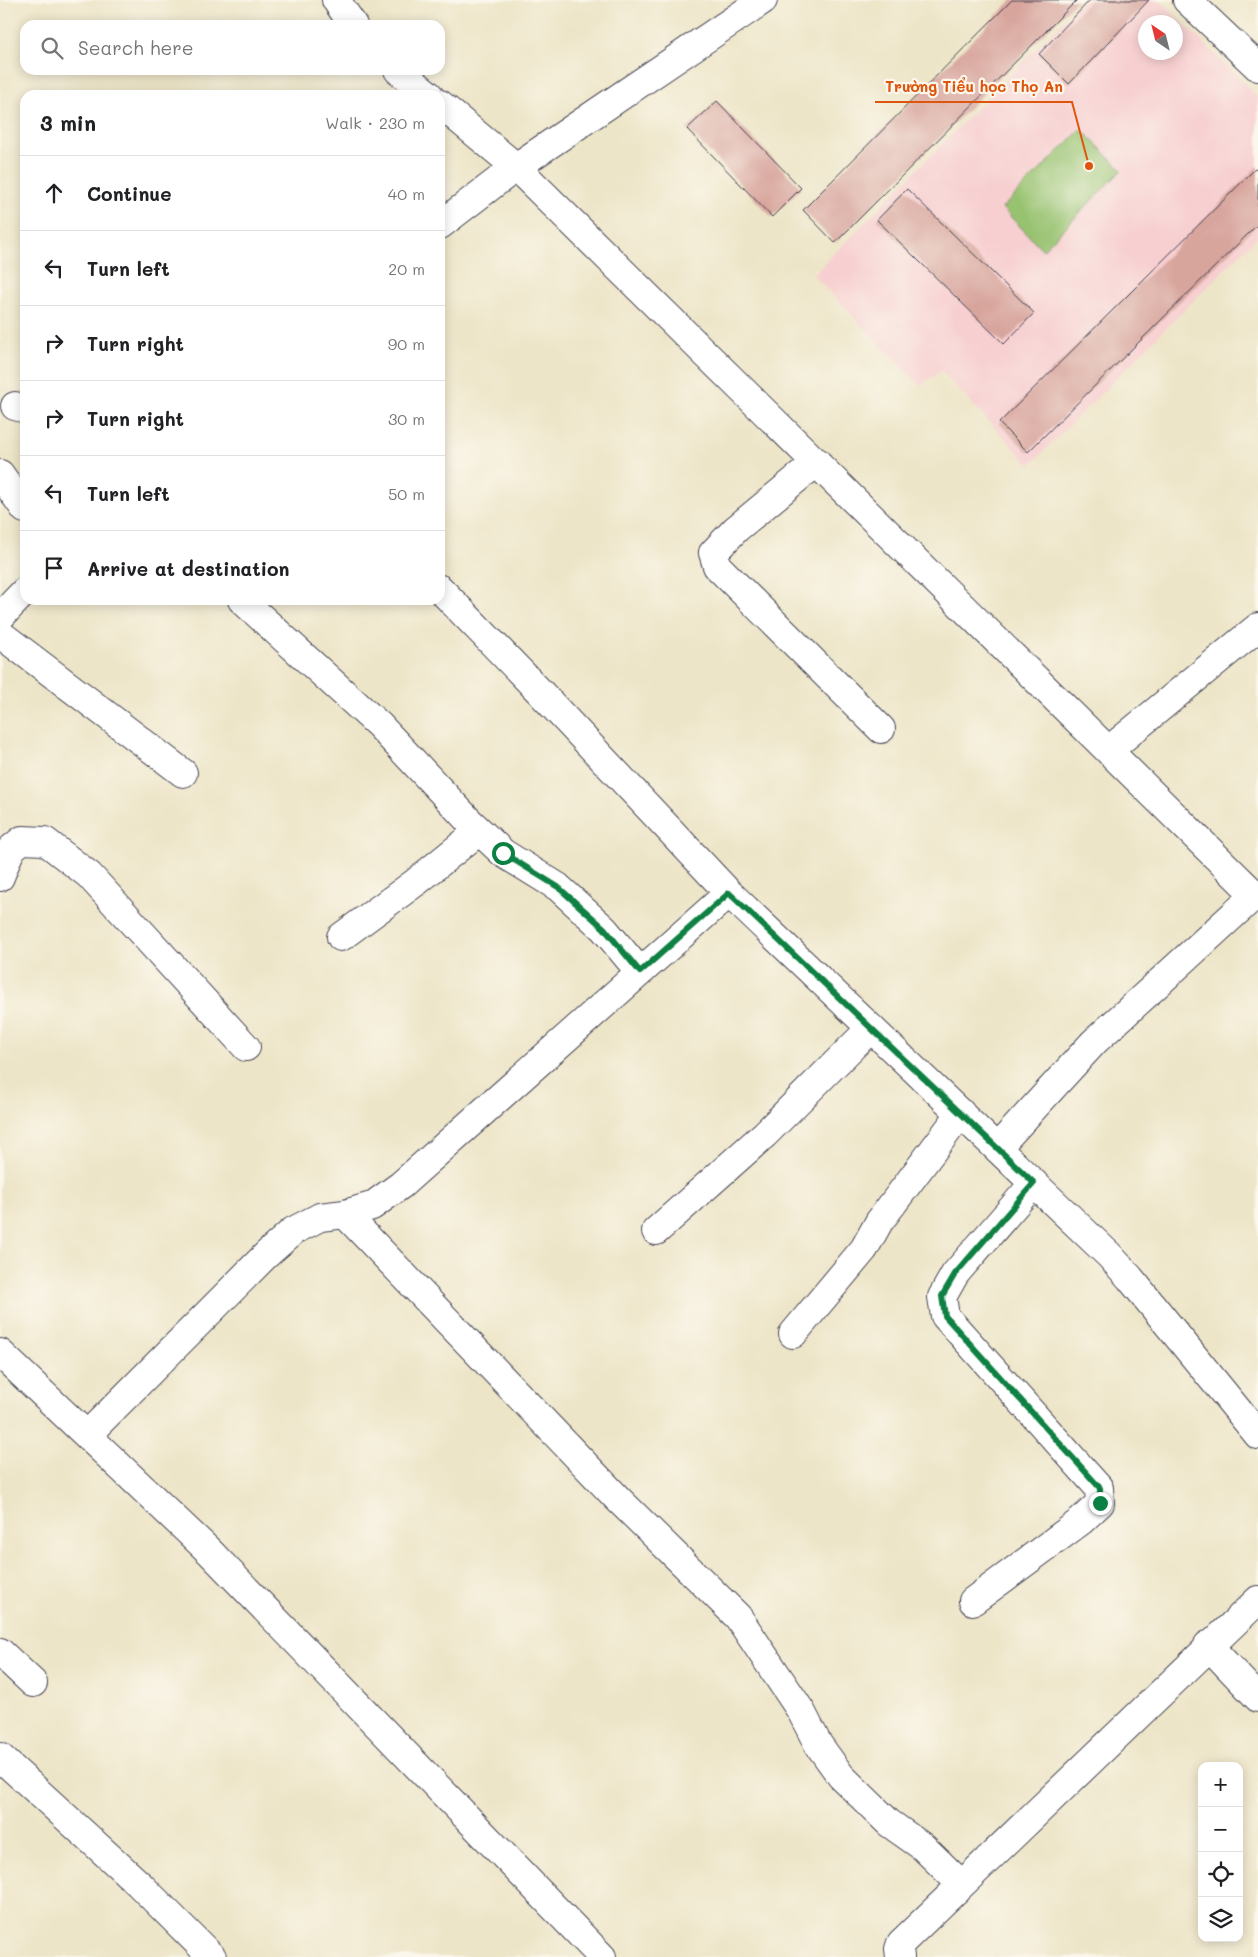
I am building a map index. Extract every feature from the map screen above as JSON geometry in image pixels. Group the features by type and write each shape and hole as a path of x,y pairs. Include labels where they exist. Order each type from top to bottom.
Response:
{"street":[{"path":"336,0 350,20"},
{"path":"445,221 516,167 763,0"},
{"path":"1187,0 1258,67"},
{"path":"404,75 423,90"},
{"path":"445,108 516,167 1257,897 1094,1042 997,1148"},
{"path":"817,462 736,529 713,553 717,566 881,729"},
{"path":"0,474 20,502"},
{"path":"445,594 729,893 1034,1183 1130,1278 1258,1435"},
{"path":"0,617 20,596"},
{"path":"247,605 379,725 479,831 503,853 558,887 604,928 640,972"},
{"path":"1109,750 1258,627"},
{"path":"0,634 183,773"},
{"path":"341,937 416,882 479,831"},
{"path":"0,877 11,849 22,840 45,841 89,875 246,1048"},
{"path":"87,1435 266,1255 293,1231 320,1217 345,1214 372,1206 401,1185 729,893"},
{"path":"656,1231 766,1134 871,1028"},
{"path":"793,1334 864,1248 879,1222 961,1113"},
{"path":"973,1601 1080,1521 1100,1503 1100,1488 945,1316 942,1296 955,1274 1034,1183"},
{"path":"345,1214 618,1499 738,1617 801,1711 818,1744 841,1776 889,1823 923,1847 962,1884"},
{"path":"0,1353 210,1552 602,1957"},
{"path":"900,1957 901,1943 1208,1645 1258,1600"},
{"path":"1208,1645 1258,1698"},
{"path":"0,1652 33,1684"},
{"path":"0,1757 139,1884 212,1957"}],"shaded area":[{"path":"1084,0 1160,0 1175,15 1138,15 1138,60 1183,60 1183,23 1258,97 1258,236 1030,465 941,371 920,386 813,275"}],"green space":[{"path":"1081,129 1122,170 1043,250 1002,208"}],"building":[{"path":"1012,0 1077,0 835,243 803,210"},
{"path":"1090,0 1149,0 1069,84 1039,54"},
{"path":"717,101 801,188 772,217 687,129"},
{"path":"1258,166 1258,224 1028,452 999,423"},
{"path":"907,189 1034,313 1004,344 877,220"}],"place":[{"name":"Trường Tiểu học Thọ An","path":"1089,166"}],"route":[{"path":"503,853 558,887 604,928 640,972 729,893 1034,1183 955,1274 942,1296 945,1316 1100,1488 1100,1503"}]}
